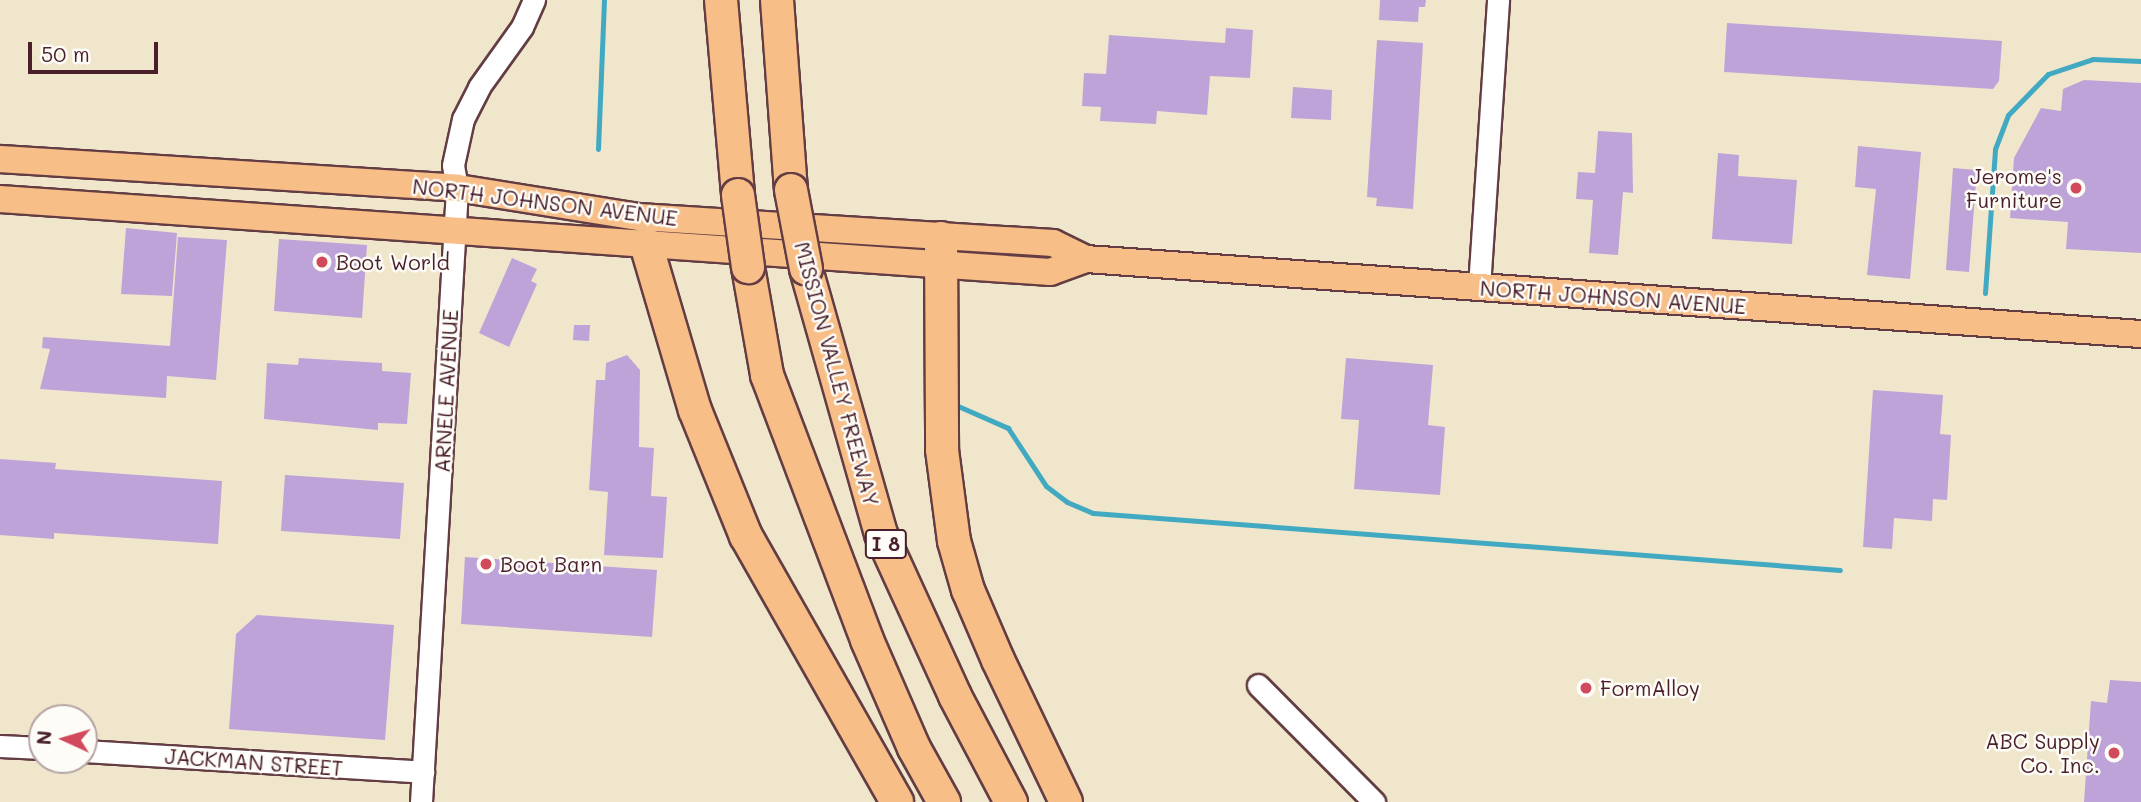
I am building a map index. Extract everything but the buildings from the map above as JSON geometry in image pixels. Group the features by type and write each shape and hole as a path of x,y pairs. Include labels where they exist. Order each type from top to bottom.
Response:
{"highway":[{"name":"I 8","path":"721,0 738,195 767,375 867,640 914,748 944,802"},
{"name":"MISSION VALLEY FREEWAY","path":"777,0 791,190 806,269 881,534 956,696 1011,802"},
{"path":"646,244 695,410 746,536 897,802"},
{"path":"941,251 942,450 954,541 968,590 998,660 1066,802"}],"main road":[{"name":"NORTH JOHNSON AVENUE","path":"0,159 457,188 639,218 941,251 1050,272 1086,259 2141,334"},
{"name":"NORTH JOHNSON AVENUE","path":"0,198 646,244 941,251"}],"street":[{"name":"ARNELE AVENUE","path":"421,802 455,230 457,188 453,165 463,119 534,0"},
{"path":"1479,287 1498,0"},
{"path":"1258,685 1374,802"},
{"path":"0,746 28,747"},
{"name":"JACKMAN STREET","path":"98,752 423,772"}],"waterway":[{"path":"598,149 604,0"},
{"path":"1985,293 1995,149 2008,115 2048,74 2093,59 2141,61"},
{"path":"958,406 1008,428 1046,486 1067,502 1093,513 1840,570"}],"place":[{"name":"Jerome's Furniture","path":"2076,188"},
{"name":"Boot World","path":"322,262"},
{"name":"Boot Barn","path":"486,564"},
{"name":"FormAlloy","path":"1586,688"},
{"name":"ABC Supply Co. Inc.","path":"2114,753"}]}
